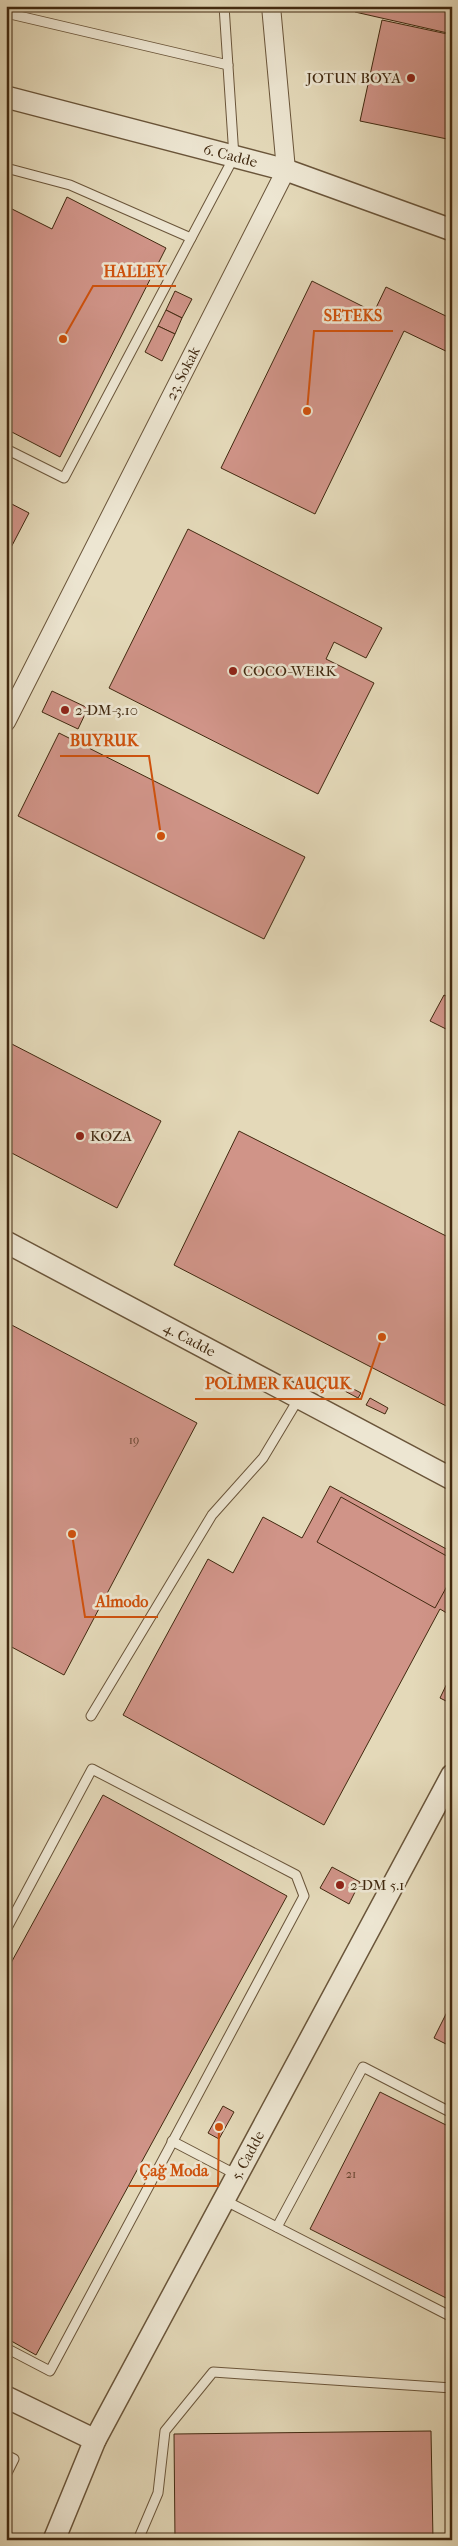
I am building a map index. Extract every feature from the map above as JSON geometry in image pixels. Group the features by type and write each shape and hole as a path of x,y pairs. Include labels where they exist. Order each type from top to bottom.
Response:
{"street":[{"path":"271,6 286,170"},
{"name":"6. Cadde","path":"6,97 286,170 452,230"},
{"name":"23. Sokak","path":"6,722 286,170"},
{"name":"4. Cadde","path":"6,1242 452,1479"},
{"name":"5. Cadde","path":"54,2540 95,2440 452,1775"},
{"path":"6,2397 95,2440"}],"lane":[{"path":"6,449 64,478 234,157 224,6"},
{"path":"6,13 228,65"},
{"path":"6,168 70,185 191,238"},
{"path":"90,1716 212,1515 263,1458 299,1398"},
{"path":"6,1930 92,1769 296,1875 304,1896 50,2371 6,2348"},
{"path":"277,2227 363,2067 452,2113"},
{"path":"172,2142 238,2175"},
{"path":"224,2200 452,2317"},
{"path":"138,2540 158,2493 165,2431 213,2372 452,2388"},
{"path":"6,2455 14,2459 6,2475"}],"building":[{"path":"356,6 452,6 452,34 355,12"},
{"name":"JOTUN BOYA","path":"382,20 452,35 452,140 360,121"},
{"path":"67,197 166,248 60,457 6,429 6,206 52,229"},
{"path":"312,281 374,312 386,287 452,319 452,354 404,331 315,514 221,468"},
{"path":"175,291 192,299 182,318 166,310"},
{"path":"166,310 182,318 175,334 158,326"},
{"path":"158,326 175,334 162,361 145,352"},
{"path":"6,501 29,513 6,557"},
{"name":"COCO-WERK","path":"188,529 382,628 366,658 334,642 326,659 374,683 318,794 109,688"},
{"name":"2-DM-3.10","path":"52,691 88,708 78,729 42,712"},
{"path":"59,733 305,857 264,939 18,816"},
{"path":"444,995 452,999 452,1032 430,1021"},
{"name":"KOZA","path":"6,1041 161,1121 117,1208 6,1150"},
{"path":"239,1131 452,1239 452,1409 174,1265"},
{"path":"6,1322 197,1423 64,1675 6,1644"},
{"path":"344,1384 361,1393 358,1398 341,1389"},
{"path":"370,1398 388,1408 385,1414 366,1405"},
{"path":"330,1486 452,1552 452,1611 450,1615 440,1609 324,1825 123,1715 208,1559 233,1573 263,1517 302,1538"},
{"path":"341,1497 452,1559 452,1577 435,1608 317,1542"},
{"path":"452,1673 452,1704 440,1698"},
{"path":"103,1795 287,1896 36,2355 6,2338 6,1972"},
{"name":"2-DM 5.1","path":"332,1867 360,1882 349,1904 320,1888"},
{"path":"452,2002 452,2047 434,2038"},
{"path":"380,2092 452,2128 452,2301 310,2229"},
{"path":"223,2106 234,2112 219,2139 208,2133"},
{"path":"431,2431 433,2540 175,2540 174,2434"}],"place":[{"name":"JOTUN BOYA","path":"411,78"},
{"name":"HALLEY","path":"63,339"},
{"name":"SETEKS","path":"307,411"},
{"name":"COCO-WERK","path":"233,671"},
{"name":"2-DM-3.10","path":"65,710"},
{"name":"BUYRUK","path":"161,836"},
{"name":"KOZA","path":"80,1136"},
{"name":"POLİMER KAUÇUK","path":"382,1337"},
{"name":"Almodo","path":"72,1534"},
{"name":"2-DM 5.1","path":"340,1885"},
{"name":"Çağ Moda","path":"219,2127"}]}
